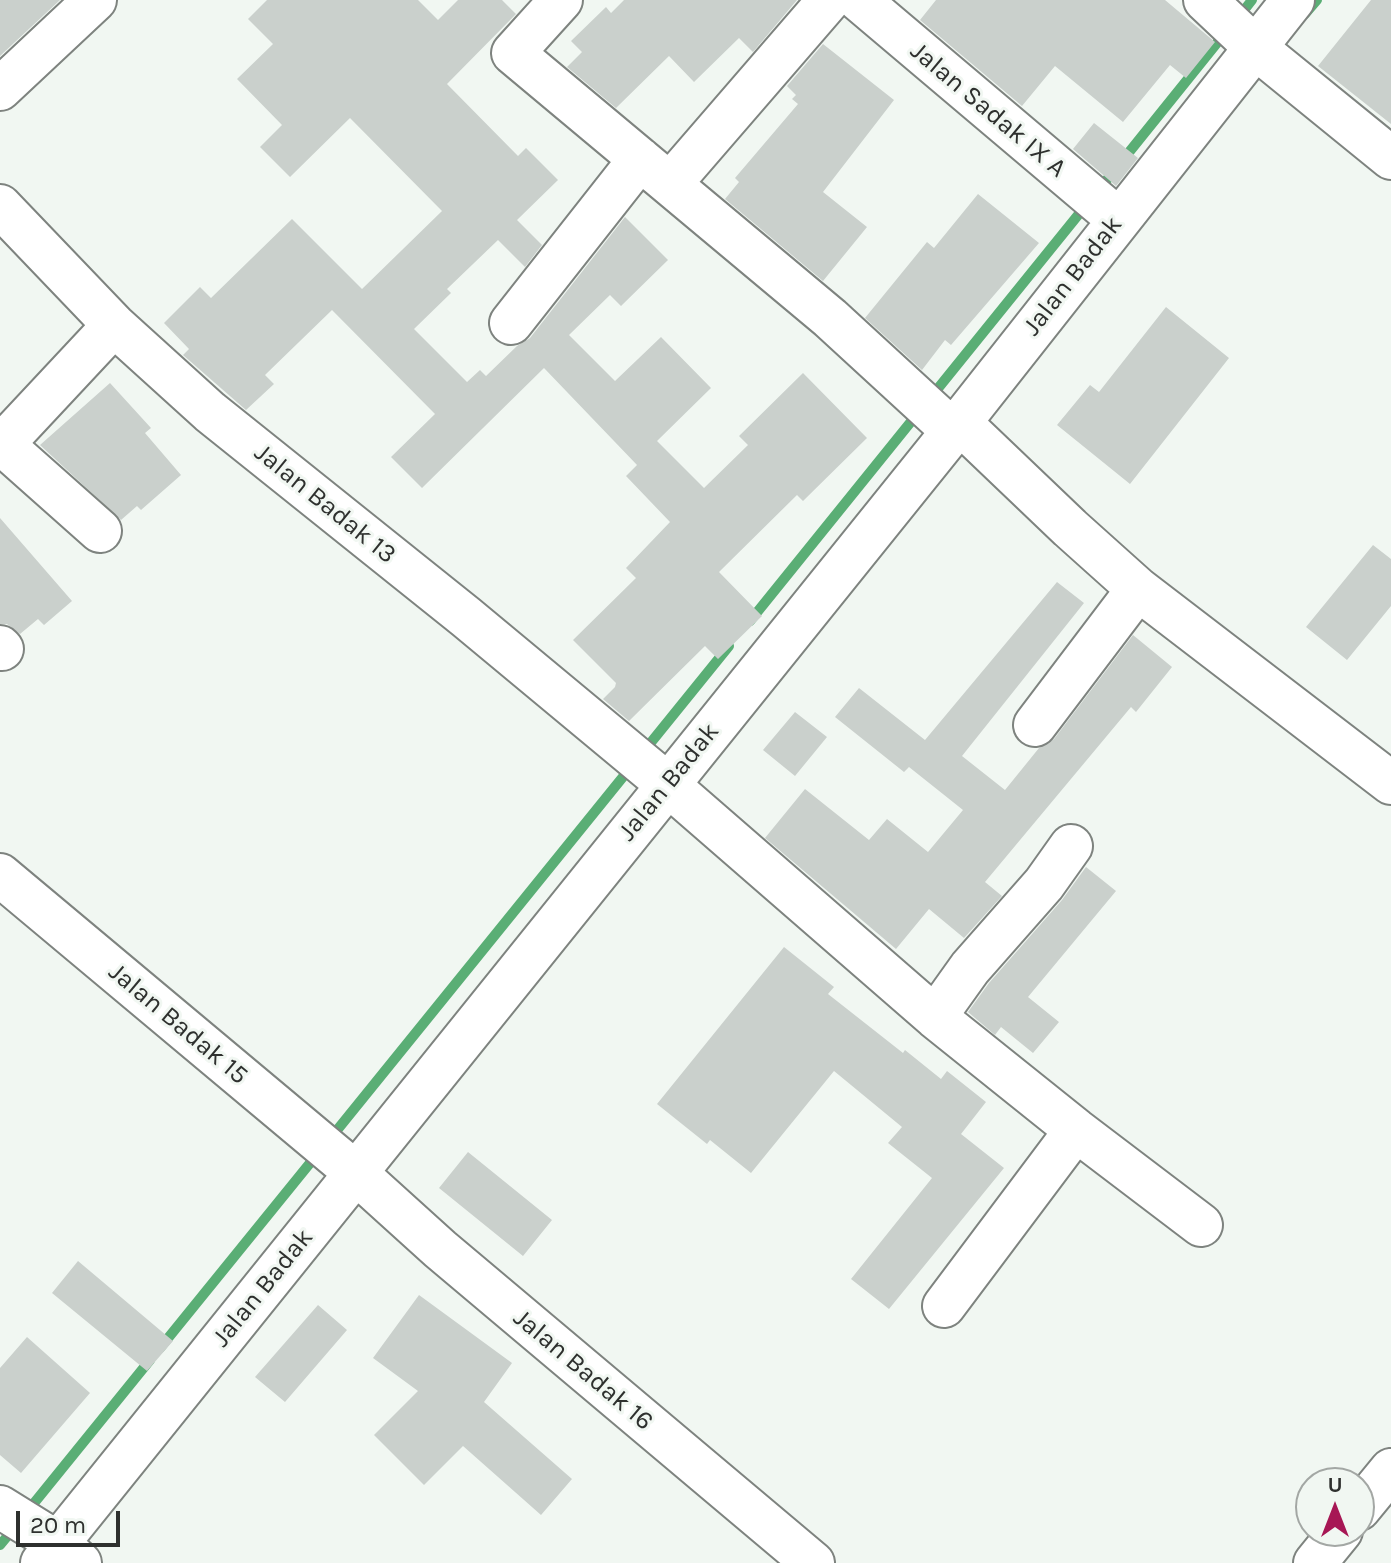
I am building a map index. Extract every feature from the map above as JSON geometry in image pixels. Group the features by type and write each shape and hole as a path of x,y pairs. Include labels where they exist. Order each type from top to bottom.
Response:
{"street":[{"path":"0,89 95,0"},
{"path":"561,0 513,53 956,426 1138,589 1391,783"},
{"path":"511,323 655,172 829,0"},
{"name":"Jalan Sadak IX A","path":"859,0 1118,219"},
{"path":"1205,0 1257,49 1391,158"},
{"name":"Jalan Badak","path":"60,1556 356,1173 956,426 1293,0"},
{"name":"Jalan Badak 13","path":"0,206 114,325 210,412 466,617 667,784 935,1017 1201,1225"},
{"path":"100,531 1,446 114,325"},
{"path":"1035,725 1138,589"},
{"path":"935,1017 970,968 1044,884 1071,846"},
{"name":"Jalan Badak 15","path":"0,875 356,1173"},
{"path":"944,1306 1076,1130"},
{"name":"Jalan Badak 16","path":"356,1173 440,1249 813,1563"},
{"path":"1375,1490 1391,1470"},
{"path":"0,1507 60,1556"},
{"path":"1315,1563 1328,1547"}],"building":[{"path":"0,0 60,0 0,56"},
{"path":"267,0 418,0 438,20 458,0 502,0 516,14 447,84 518,156 526,148 558,180 517,220 542,245 525,267 498,240 447,289 451,293 414,329 467,382 480,370 486,376 517,346 530,338 625,217 668,260 621,306 610,295 569,335 615,381 661,337 711,388 657,441 704,488 748,445 739,436 803,373 867,438 803,501 797,495 719,572 762,616 718,659 705,646 629,721 603,699 616,683 573,640 636,578 626,568 670,522 626,476 637,465 544,368 422,488 391,457 435,414 332,310 265,375 274,384 246,410 183,355 189,349 164,323 200,287 211,298 292,219 362,289 442,211 350,118 290,177 260,147 282,125 237,79 273,44 248,19"},
{"path":"624,0 797,0 753,52 739,38 694,82 669,56 616,108 567,67 582,52 571,41 606,7 611,13"},
{"path":"936,0 1165,0 1215,42 1186,78 1170,65 1123,122 1055,66 1022,106 920,20"},
{"path":"1371,0 1391,0 1391,124 1318,66"},
{"path":"823,44 894,100 823,192 867,227 823,281 725,199 739,182 735,178 798,104 792,99 796,95 787,86"},
{"path":"1094,123 1138,158 1116,186 1073,149"},
{"path":"978,194 1039,243 951,345 945,340 922,370 865,318 927,242 934,248"},
{"path":"1166,307 1229,358 1130,484 1057,425 1090,385 1099,392"},
{"path":"110,383 151,428 145,433 181,475 141,510 137,506 121,520 40,445"},
{"path":"0,518 72,601 44,625 38,619 20,634 7,624 0,624"},
{"path":"1373,545 1391,559 1391,606 1347,660 1306,627"},
{"path":"1057,582 1084,603 962,756 1005,790 1039,748 1054,739 1133,635 1172,667 1136,712 1131,707 985,882 1002,896 964,938 929,909 896,949 765,838 805,789 869,840 887,819 928,852 963,810 909,767 904,772 835,717 859,688 925,740"},
{"path":"795,712 827,737 795,776 763,750"},
{"path":"1086,867 1116,891 1028,997 1059,1022 1033,1053 1001,1027 995,1035 968,1012"},
{"path":"784,947 834,987 828,994 903,1053 905,1050 941,1079 947,1071 986,1102 961,1134 1004,1168 889,1309 851,1279 932,1178 888,1143 902,1127 834,1071 751,1173 710,1140 707,1144 657,1104"},
{"path":"468,1152 552,1220 523,1256 439,1188"},
{"path":"78,1261 173,1341 147,1371 52,1293"},
{"path":"419,1295 512,1363 484,1402 572,1479 541,1515 463,1446 424,1485 374,1435 418,1391 373,1358"},
{"path":"318,1305 347,1330 285,1402 255,1377"},
{"path":"27,1337 90,1393 21,1473 0,1455 0,1368"}],"waterway":[{"path":"1238,18 1252,0"},
{"path":"1305,14 1317,0"},
{"path":"1097,192 1225,33"},
{"path":"931,397 1087,204"},
{"path":"750,621 918,413"},
{"path":"644,751 729,646"},
{"path":"329,1140 631,767"},
{"path":"160,1348 319,1152"},
{"path":"26,1513 150,1360"},
{"path":"0,1545 14,1528"}]}
